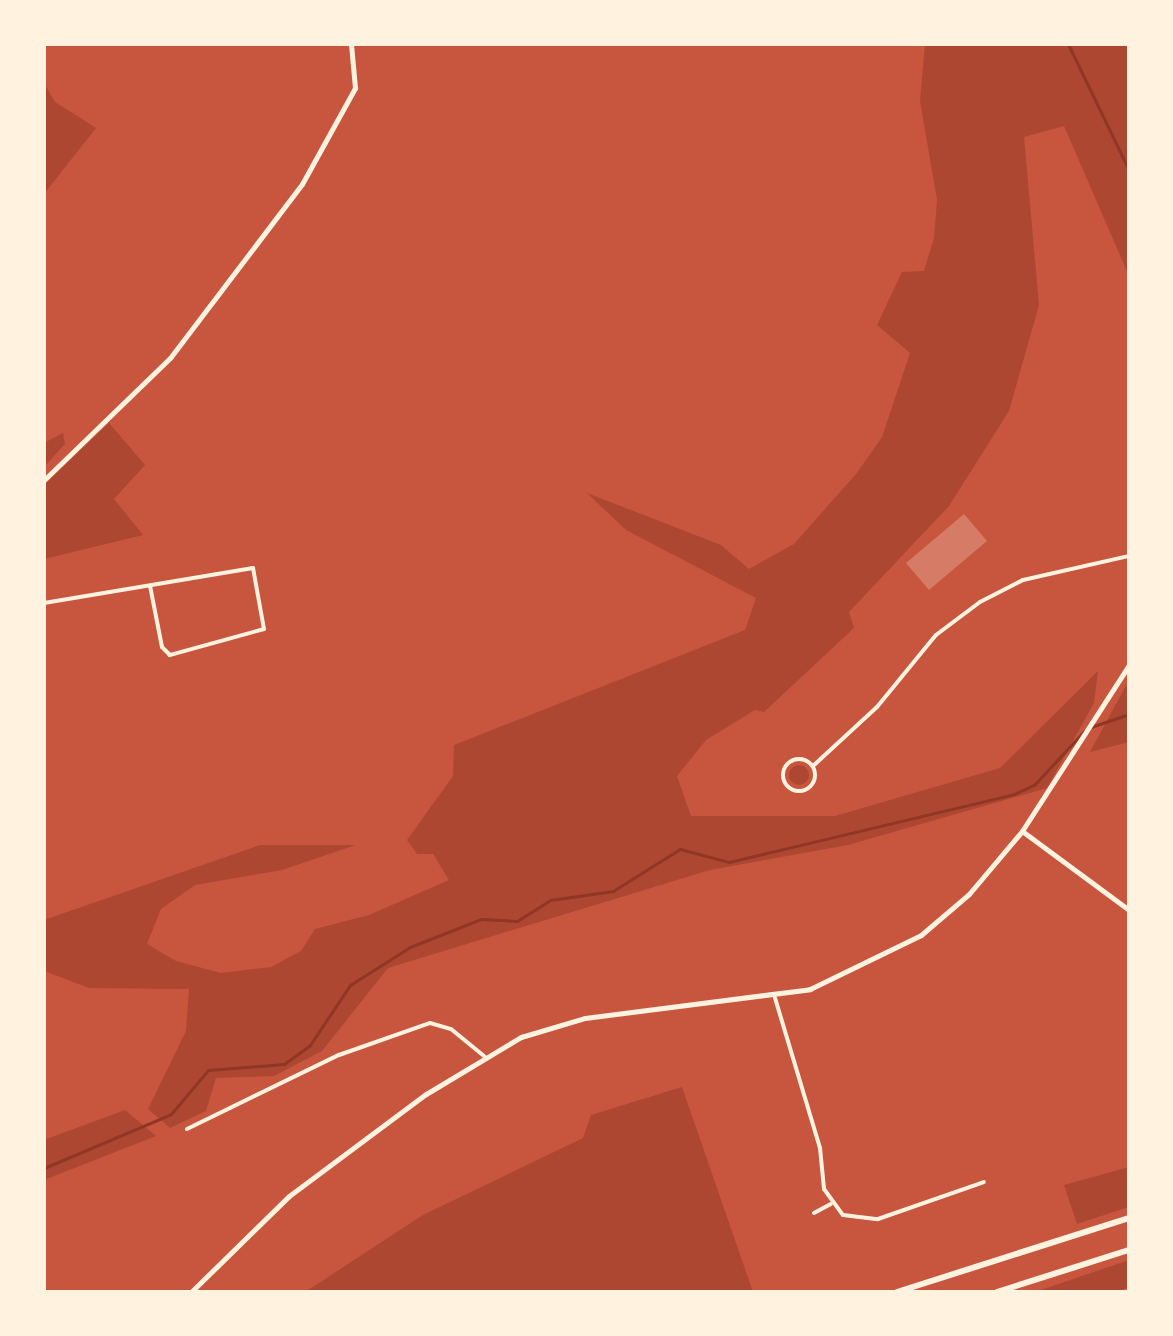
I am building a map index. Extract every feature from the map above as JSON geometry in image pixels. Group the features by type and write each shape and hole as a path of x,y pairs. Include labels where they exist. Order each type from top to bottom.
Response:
{"highway":[{"path":"897,1292 1129,1218"},
{"path":"997,1292 1129,1250"}],"street":[{"path":"44,480 170,358 302,184 355,88 351,44"},
{"path":"813,766 793,760 785,783 808,789 813,766 877,707 936,635 980,602 1023,580 1129,556"},
{"path":"44,603 253,568 263,632 175,655 162,647 150,586"},
{"path":"191,1292 289,1196 484,1056 585,1018 775,998 848,975 921,935 969,894 1022,831 1088,737 1129,665"},
{"path":"1022,831 1129,910"},
{"path":"775,998 831,1204 843,1215 878,1219 984,1182"},
{"path":"187,1129 339,1055 430,1023 451,1029 484,1056"},
{"path":"814,1213 831,1204"}],"shaded area":[{"path":"925,44 1129,44 1129,276 1064,126 1024,137 1039,305 1009,411 949,506 849,612 854,628 764,712 755,710 706,740 677,776 691,816 835,816 1000,768 1098,671 1094,703 1047,788 848,845 710,870 388,968 322,1051 274,1076 216,1078 206,1111 170,1128 148,1109 186,1031 189,989 89,988 44,971 44,920 260,845 356,845 282,870 195,885 161,909 147,944 176,961 221,973 271,967 301,951 315,929 369,915 449,880 433,854 417,854 407,840 453,776 454,745 745,630 756,598 626,530 587,493 721,545 749,569 794,544 856,474 882,437 910,353 877,325 902,272 924,271 934,238 937,200 920,101"},
{"path":"44,83 55,102 96,128 44,194"},
{"path":"109,423 145,465 114,499 143,535 44,559 44,485"},
{"path":"63,433 65,444 44,467 44,443"},
{"path":"1129,680 1129,742 1090,752"},
{"path":"799,765 806,768 809,775 806,782 799,785 792,782 789,775 792,768"},
{"path":"682,1087 753,1292 305,1292 423,1215 583,1138 591,1115"},
{"path":"125,1110 156,1136 44,1180 44,1140"},
{"path":"1129,1167 1129,1207 1077,1224 1064,1185"},
{"path":"1129,1260 1129,1287 1117,1292 1035,1292"}],"building":[{"path":"964,514 987,541 929,590 906,563"}],"waterway":[{"path":"1068,44 1129,170"},
{"path":"1091,727 1129,714"},
{"path":"44,1168 171,1114 208,1070 284,1064 310,1045 350,985 410,947 481,919 517,921 550,900 613,891 680,849 729,862 1014,794 1035,784 1084,731"}]}
